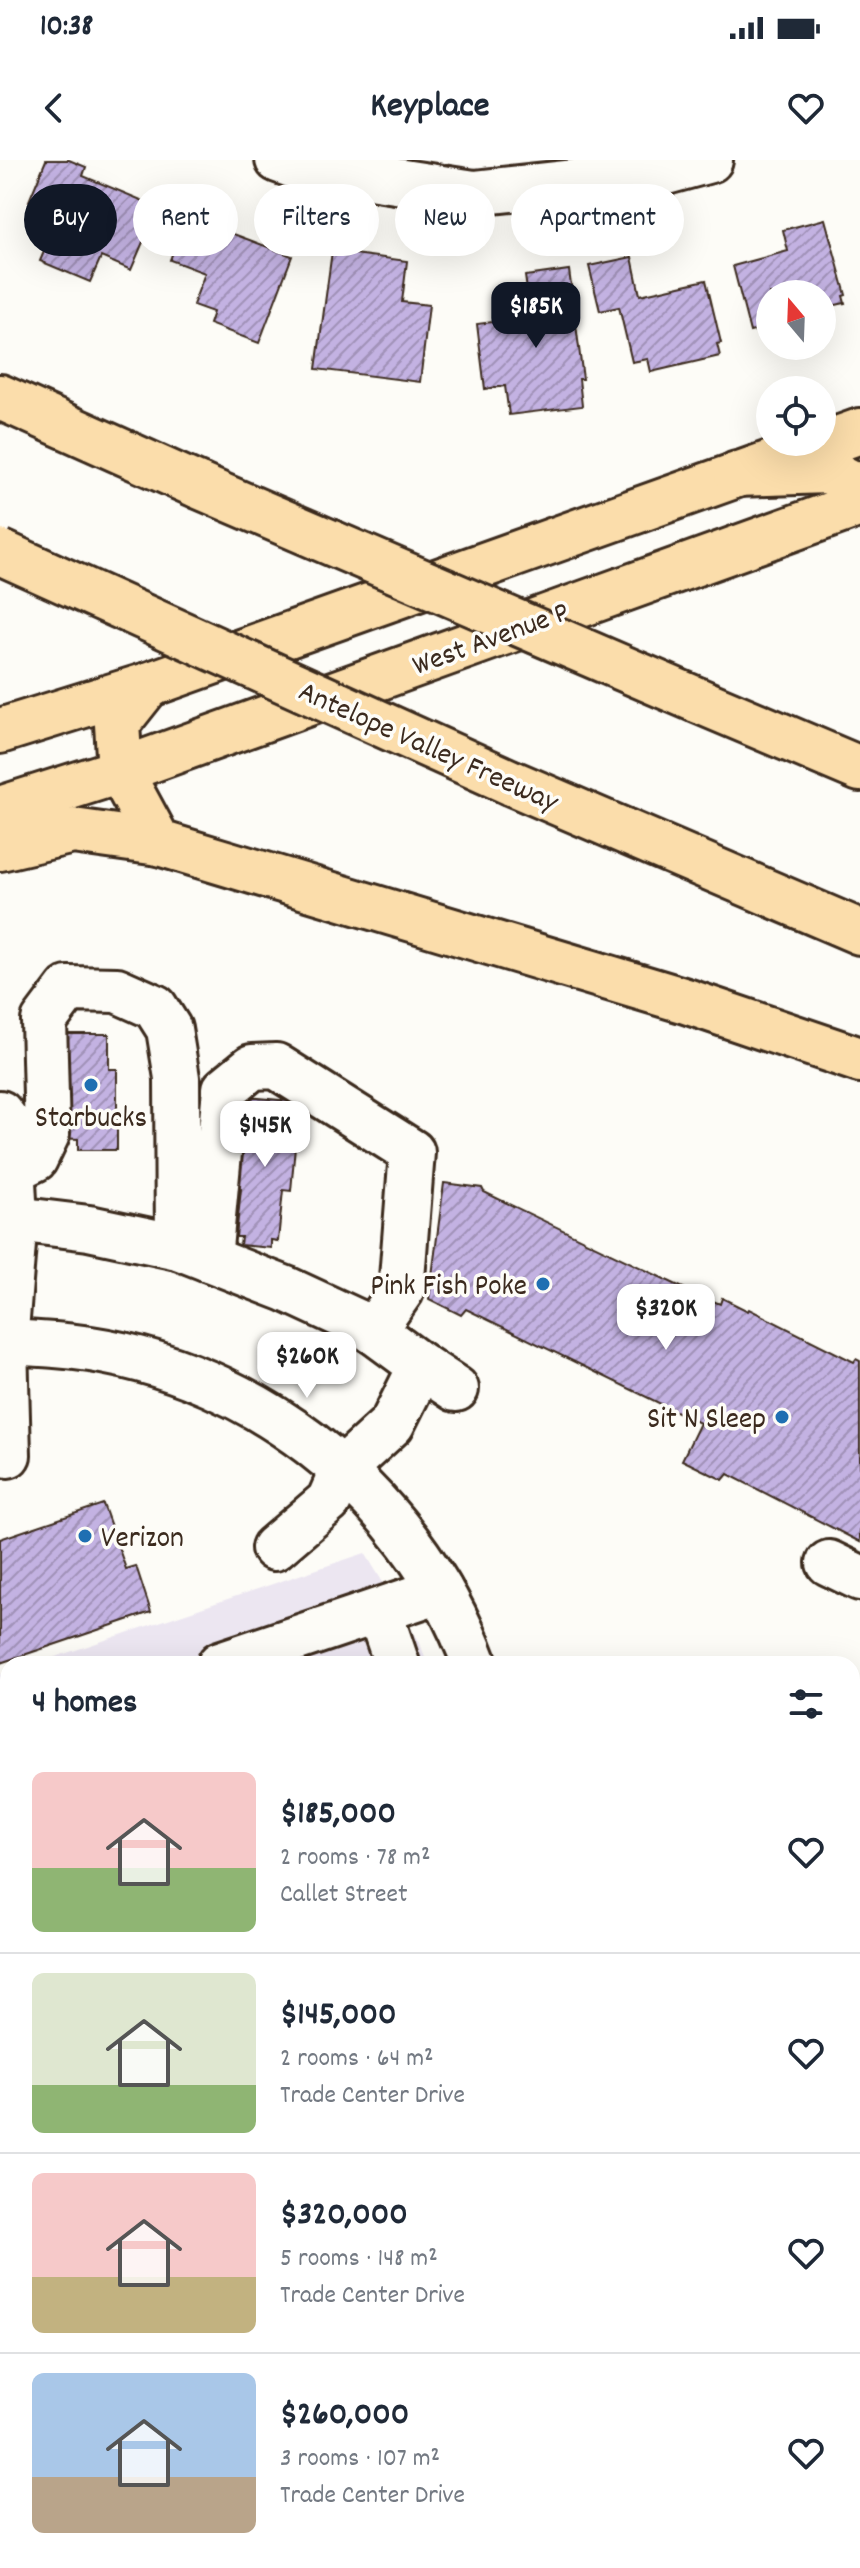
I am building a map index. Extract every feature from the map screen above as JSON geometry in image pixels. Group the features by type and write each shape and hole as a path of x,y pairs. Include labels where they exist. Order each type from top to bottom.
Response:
{"main road":[{"path":"0,397 199,486 860,769"},
{"path":"0,731 148,685 860,431"},
{"path":"737,474 828,471 860,487"},
{"name":"West Avenue P","path":"0,809 120,771 860,504"},
{"name":"Antelope Valley Freeway","path":"0,552 512,783 860,932"},
{"path":"148,685 117,724 120,771 159,843"},
{"path":"0,848 73,831 159,843 686,1001 860,1060"}],"street":[{"path":"278,160 292,165 474,193 666,172 710,160"},
{"path":"12,1170 35,1159 47,1134 44,1021 68,989 117,990 155,1007 169,1029 177,1078 194,1253"},
{"path":"194,1253 225,1089 252,1067 276,1066 412,1152 401,1291 373,1331"},
{"path":"0,1113 10,1126 12,1170 3,1343 8,1455"},
{"path":"7,1220 89,1228 194,1253 286,1289 373,1331 438,1377 343,1469 329,1501 274,1548"},
{"path":"3,1343 76,1347 146,1360 213,1385 278,1421 343,1469 395,1523 440,1590 471,1656"},
{"path":"244,1656 440,1590"},
{"path":"379,1611 394,1656"}],"shaded area":[{"path":"365,1553 420,1643 424,1656 58,1656"}],"building":[{"path":"46,160 69,160 86,167 83,176 102,184 36,184"},
{"path":"117,190 133,197 133,256 137,256 131,270 101,257 90,282 40,261 42,256 117,256"},
{"path":"825,219 846,295 843,296 845,303 836,305 836,280 756,280 756,330 750,332 733,266 788,251 783,230"},
{"path":"238,236 254,242 254,256 292,256 259,343 209,324 213,312 193,305 205,273 170,260 171,256 238,256"},
{"path":"331,256 370,256 407,261 402,302 429,305 420,382 316,369"},
{"path":"632,257 640,295 706,280 721,343 717,344 720,356 651,372 648,359 632,362 619,307 600,311 589,266"},
{"path":"569,270 583,379 579,379 582,406 509,415 505,386 485,389 477,324 531,317 525,276"},
{"name":"Starbucks","path":"65,1034 109,1034 109,1069 117,1069 117,1150 78,1150 78,1139 60,1138"},
{"path":"248,1097 299,1102 291,1191 283,1190 278,1241 271,1240 271,1248 240,1245 241,1237 236,1237 241,1189 233,1188 236,1152 242,1153"},
{"path":"444,1183 482,1188 484,1192 685,1289 720,1304 722,1298 749,1309 854,1362 856,1359 860,1361 860,1542 728,1474 723,1480 682,1460 700,1423 466,1309 461,1315 429,1299"},
{"path":"103,1504 126,1569 136,1566 151,1612 21,1656 0,1656 0,1539"}],"place":[{"name":"Starbucks","path":"91,1085"},
{"name":"Pink Fish Poke","path":"543,1284"},
{"name":"Sit N Sleep","path":"782,1417"},
{"name":"Verizon","path":"85,1536"}]}
